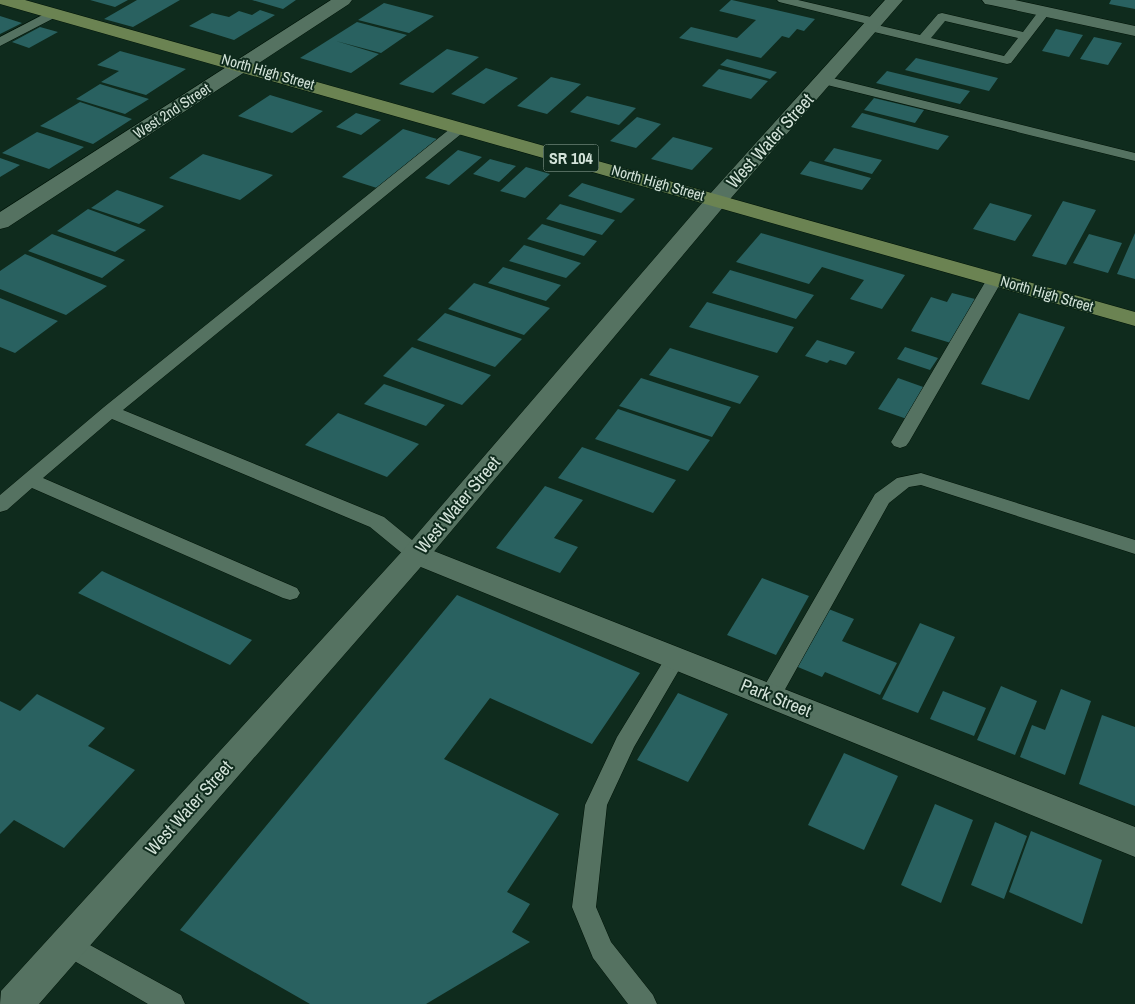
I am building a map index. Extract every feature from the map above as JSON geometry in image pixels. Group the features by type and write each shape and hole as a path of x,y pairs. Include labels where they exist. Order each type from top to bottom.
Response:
{"main road":[{"name":"North High Street","path":"6,0 460,126 1135,319"}],"street":[{"name":"West 2nd Street","path":"0,222 344,0"},
{"name":"West Water Street","path":"14,1004 416,554 717,200 894,0"},
{"path":"991,0 1135,31"},
{"name":"Park Street","path":"416,554 1135,842"}],"lane":[{"path":"783,0 923,40 1007,60 1044,11"},
{"path":"0,42 54,13"},
{"path":"923,40 942,17 1025,36"},
{"path":"824,80 1135,157"},
{"path":"0,505 110,412 460,126"},
{"path":"900,442 995,279"},
{"path":"110,412 377,522 416,554"},
{"path":"770,696 882,499 904,482 921,479 1135,547"},
{"path":"30,480 290,593"},
{"path":"644,1004 602,950 584,907 596,805 625,743 676,658"},
{"path":"68,944 172,1004"}],"building":[{"path":"90,0 128,0 115,7"},
{"path":"137,0 180,0 133,27 104,19"},
{"path":"252,0 296,0 283,9"},
{"path":"731,0 815,19 804,31 797,29 789,38 782,36 761,58 679,38 691,27 737,38 756,20 719,11"},
{"path":"1111,0 1135,0 1135,9 1109,4"},
{"path":"384,3 434,16 409,33 358,20"},
{"path":"260,10 275,15 234,40 189,26 212,13 229,17 239,11 252,15"},
{"path":"0,16 22,23 0,34"},
{"path":"357,22 407,35 381,53 336,41 379,54 351,73 300,58"},
{"path":"40,27 58,32 29,48 12,42"},
{"path":"1056,29 1083,35 1069,57 1042,51"},
{"path":"1094,37 1122,43 1108,65 1080,59"},
{"path":"447,49 479,57 433,93 399,84"},
{"path":"120,51 186,69 146,95 101,82 119,71 97,65"},
{"path":"916,58 998,78 989,91 905,70"},
{"path":"727,59 777,72 770,79 720,65"},
{"path":"486,68 518,78 484,104 451,94"},
{"path":"719,69 768,81 751,99 702,86"},
{"path":"887,71 970,91 960,104 876,83"},
{"path":"551,77 581,84 547,114 517,106"},
{"path":"100,84 149,99 125,114 76,99"},
{"path":"270,95 323,111 292,133 238,116"},
{"path":"587,96 636,108 619,125 570,112"},
{"path":"874,98 924,110 915,123 864,110"},
{"path":"80,102 132,119 93,144 40,126"},
{"path":"356,113 381,120 361,135 336,127"},
{"path":"862,113 949,136 938,150 851,127"},
{"path":"637,117 661,124 636,148 610,141"},
{"path":"403,129 437,139 377,188 342,177"},
{"path":"37,132 84,147 49,169 2,153"},
{"path":"673,137 713,148 692,170 651,159"},
{"path":"834,148 882,160 872,174 824,161"},
{"path":"458,150 482,157 449,185 425,178"},
{"path":"203,154 273,175 240,200 169,178"},
{"path":"0,158 20,165 0,177"},
{"path":"490,159 516,166 499,182 473,174"},
{"path":"810,161 871,178 862,190 800,174"},
{"path":"526,167 550,174 525,198 500,191"},
{"path":"582,183 635,199 621,213 568,196"},
{"path":"117,190 164,206 139,224 91,208"},
{"path":"1063,201 1096,210 1066,265 1032,256"},
{"path":"990,203 1032,215 1015,241 973,229"},
{"path":"560,204 615,220 602,235 546,219"},
{"path":"88,209 146,230 115,252 57,231"},
{"path":"542,224 597,241 584,256 527,239"},
{"path":"761,233 905,275 882,309 850,299 864,280 822,267 809,284 736,262"},
{"path":"1135,233 1135,279 1117,274"},
{"path":"52,234 125,260 102,278 28,251"},
{"path":"1089,234 1122,243 1108,273 1073,263"},
{"path":"524,245 581,263 566,278 509,261"},
{"path":"25,254 107,286 66,315 0,289 0,271"},
{"path":"503,267 561,285 546,301 488,283"},
{"path":"730,270 814,295 796,319 712,293"},
{"path":"474,283 550,308 524,335 448,309"},
{"path":"952,293 975,299 951,343 911,331 931,297 947,302"},
{"path":"0,298 58,321 15,353 0,347"},
{"path":"707,302 794,327 777,353 689,327"},
{"path":"445,313 522,339 495,367 417,340"},
{"path":"1019,313 1065,327 1029,400 981,384"},
{"path":"817,340 855,352 846,365 830,360 827,363 805,356"},
{"path":"412,347 491,375 462,405 383,376"},
{"path":"905,347 938,358 930,370 897,359"},
{"path":"670,348 759,376 740,404 649,375"},
{"path":"641,378 731,407 712,437 619,406"},
{"path":"898,378 926,388 907,419 878,409"},
{"path":"384,384 445,405 426,426 364,404"},
{"path":"618,409 710,440 688,471 595,439"},
{"path":"338,413 419,444 387,477 305,445"},
{"path":"582,447 676,480 653,513 558,478"},
{"path":"545,486 583,500 554,538 578,547 560,573 496,548"},
{"path":"102,571 252,640 230,665 78,593"},
{"path":"762,578 809,596 776,655 727,635"},
{"path":"457,595 640,673 592,744 490,698 444,759 559,814 507,892 530,904 512,932 530,942 426,1004 310,1004 180,930"},
{"path":"826,608 854,619 842,641 897,663 880,695 825,672 822,677 793,665"},
{"path":"920,623 955,637 918,713 882,699"},
{"path":"1001,686 1037,701 1015,755 977,740"},
{"path":"1061,689 1091,701 1065,775 1020,757 1032,725 1045,730"},
{"path":"943,691 986,708 974,736 930,719"},
{"path":"678,693 728,714 688,782 637,760"},
{"path":"37,694 105,728 88,746 135,770 64,848 14,820 0,834 0,701 20,711"},
{"path":"1102,715 1135,727 1135,806 1079,784"},
{"path":"844,753 898,776 864,850 808,825"},
{"path":"935,804 973,820 941,903 901,885"},
{"path":"995,822 1027,836 1004,899 971,885"},
{"path":"1031,831 1102,860 1082,924 1009,892"}]}
